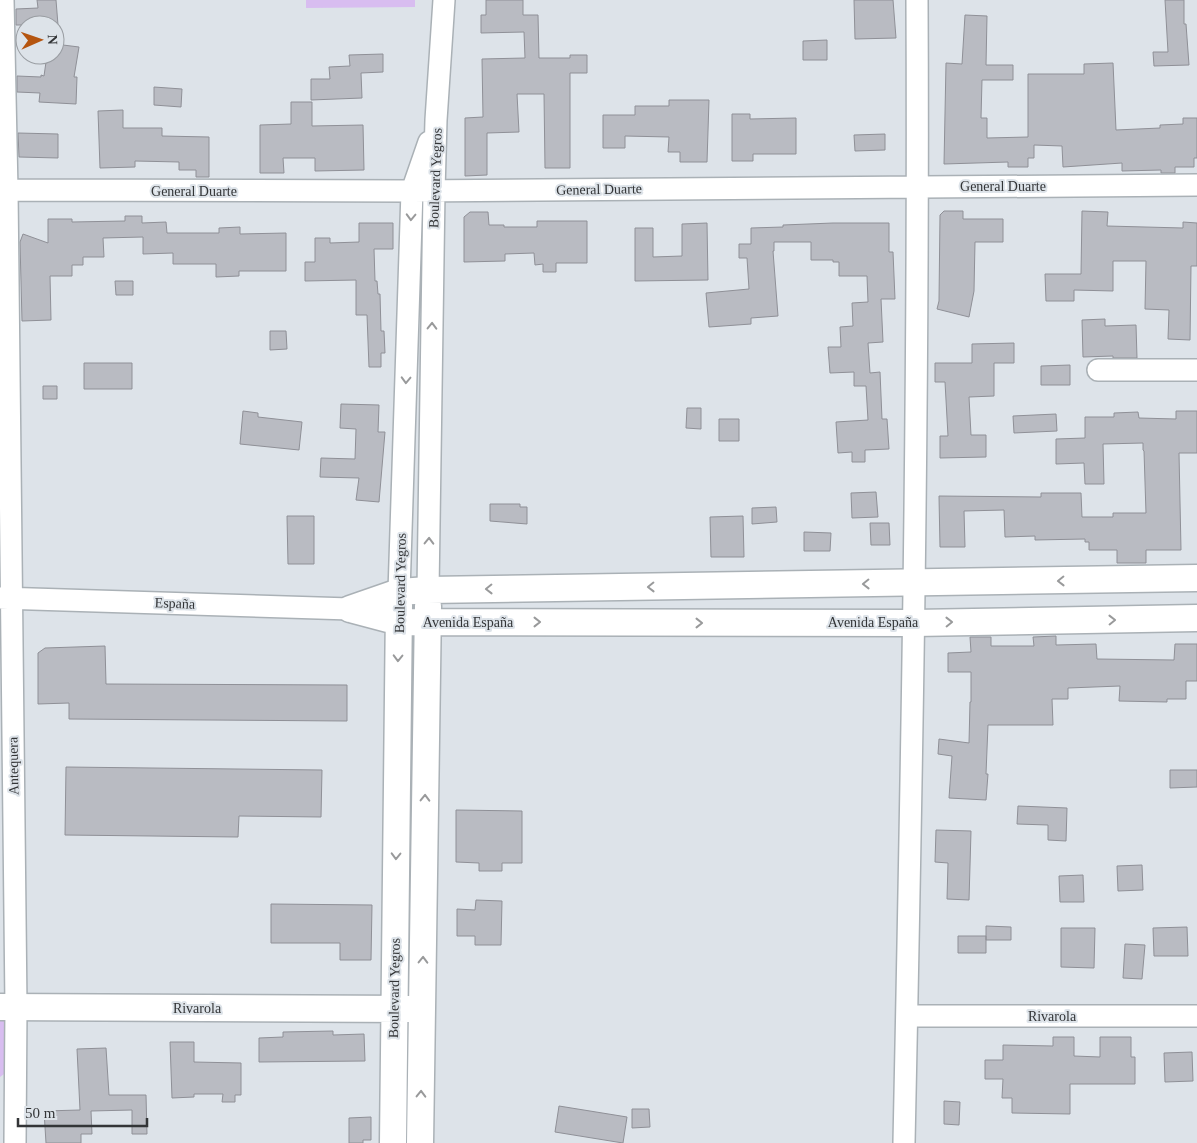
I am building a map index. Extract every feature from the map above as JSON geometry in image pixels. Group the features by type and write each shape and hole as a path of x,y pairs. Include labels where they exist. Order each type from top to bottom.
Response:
{"street":[{"name":"Antequera","path":"3,0 8,1007 14,1143"},
{"path":"436,120 444,0"},
{"path":"904,1143 915,584 918,186 917,0"},
{"name":"Boulevard Yegros","path":"420,1143 436,120"},
{"name":"Boulevard Yegros","path":"393,1143 399,592 412,191 436,120"},
{"name":"General Duarte","path":"3,190 434,191 1197,185"},
{"path":"1098,370 1197,370"},
{"path":"350,609 399,592 428,590 915,584 1197,578"},
{"name":"España","path":"6,598 350,609"},
{"name":"Avenida España","path":"350,609 399,622 914,622 1197,618"},
{"name":"Rivarola","path":"8,1007 422,1009"},
{"name":"Rivarola","path":"907,1016 1197,1016"}],"shaded area":[{"path":"306,0 415,0 415,7 306,8"},
{"path":"0,1012 10,1020 8,1071 0,1077"}],"building":[{"path":"37,0 56,0 57,15 16,15 16,9 38,8"},
{"path":"486,0 523,0 523,15 538,15 539,58 570,58 570,55 587,55 587,73 570,73 570,168 545,168 544,94 517,94 519,132 487,133 487,175 465,176 465,118 483,117 482,59 525,58 524,32 481,33 481,15 486,15"},
{"path":"854,0 893,0 896,38 855,39"},
{"path":"1165,0 1184,0 1184,24 1186,24 1189,65 1154,66 1153,52 1168,52"},
{"path":"965,15 987,16 986,65 1013,65 1013,80 982,80 981,118 987,118 987,138 1028,137 1028,74 1084,74 1084,64 1113,63 1116,130 1160,128 1160,125 1183,124 1183,118 1197,118 1197,158 1194,158 1194,167 1175,167 1175,173 1161,173 1161,170 1122,171 1122,163 1063,167 1062,146 1034,145 1034,158 1028,158 1028,167 1008,167 1008,162 944,164 946,63 962,64"},
{"path":"827,40 827,60 803,60 803,41"},
{"path":"65,45 79,47 74,77 77,77 76,104 39,102 40,93 17,92 17,76 44,76 46,65 65,65"},
{"path":"383,54 383,72 361,73 362,98 311,100 311,79 330,79 329,67 350,66 349,55"},
{"path":"154,87 182,89 181,107 154,105"},
{"path":"669,100 709,100 707,162 680,162 680,152 668,152 669,137 625,136 625,148 603,148 603,115 635,115 635,106 669,106"},
{"path":"291,102 312,102 312,126 363,125 364,170 315,171 315,158 283,158 284,173 260,173 260,125 291,124"},
{"path":"123,110 123,128 162,128 162,136 209,137 209,177 196,177 196,170 179,170 179,162 135,161 135,167 100,168 98,111"},
{"path":"732,114 750,114 750,119 796,118 796,154 753,154 753,161 732,161"},
{"path":"18,133 58,134 58,158 19,157"},
{"path":"885,134 885,150 855,151 854,135"},
{"path":"944,211 963,211 963,219 1003,219 1003,242 975,242 974,291 969,317 937,309 939,301 940,215"},
{"path":"1082,211 1108,212 1107,226 1183,228 1183,222 1197,223 1197,266 1191,266 1190,340 1168,339 1169,310 1145,309 1146,261 1113,261 1113,291 1074,290 1074,301 1046,301 1045,274 1081,274"},
{"path":"470,212 488,212 489,225 504,225 504,227 537,227 537,221 587,221 587,263 556,263 556,272 543,272 543,264 535,265 534,253 505,254 505,261 464,262 464,217"},
{"path":"125,216 142,216 142,223 166,222 167,233 219,233 219,228 240,227 240,234 286,233 286,271 239,271 239,276 216,277 216,264 173,264 173,253 143,254 143,237 103,238 104,257 83,257 83,265 72,265 72,276 50,276 51,320 22,321 20,242 23,234 48,243 48,219 72,219 72,222 125,221"},
{"path":"359,223 393,223 393,249 374,249 375,281 377,281 378,294 380,294 381,331 384,331 385,353 381,353 381,367 369,367 367,315 356,315 356,280 305,281 305,262 315,262 315,238 330,238 330,243 359,242"},
{"path":"707,223 708,280 635,281 635,228 653,228 653,257 682,256 682,224"},
{"path":"833,223 889,223 889,252 893,252 895,299 881,299 883,342 868,343 870,373 880,372 882,419 887,419 889,449 865,450 865,462 852,462 852,452 838,453 836,422 868,420 866,386 854,386 854,372 830,373 828,347 841,347 840,327 853,326 852,303 868,302 867,276 839,276 839,262 833,262 833,260 811,260 811,242 774,242 778,316 751,318 751,324 709,327 706,293 749,289 747,258 739,258 739,244 751,244 751,228"},
{"path":"115,281 133,281 133,295 116,295"},
{"path":"1105,319 1105,326 1136,325 1137,358 1113,358 1113,356 1083,357 1082,320"},
{"path":"270,331 286,331 287,349 270,350"},
{"path":"1014,343 1014,363 994,363 994,396 969,397 971,435 986,435 986,457 940,458 940,436 948,436 945,382 935,382 935,363 972,363 972,344"},
{"path":"84,363 132,363 132,389 84,389"},
{"path":"1070,365 1070,385 1041,385 1041,366"},
{"path":"43,386 57,386 57,399 43,399"},
{"path":"341,404 379,405 378,432 385,432 379,502 356,500 359,478 320,477 321,458 355,459 356,429 340,428"},
{"path":"687,408 701,408 701,429 686,428"},
{"path":"243,411 258,413 258,417 302,422 299,450 240,444"},
{"path":"1176,411 1197,411 1197,453 1179,453 1181,550 1146,550 1146,563 1117,563 1117,550 1089,550 1089,542 1085,542 1085,539 1035,540 1035,536 1005,537 1004,510 964,511 965,547 940,547 939,496 1041,497 1041,493 1081,493 1082,517 1113,517 1113,513 1146,513 1143,443 1103,444 1104,484 1085,484 1084,463 1056,464 1056,439 1085,438 1085,417 1114,417 1114,413 1138,412 1139,418 1176,419"},
{"path":"1056,414 1057,431 1014,433 1013,416"},
{"path":"719,419 739,419 739,441 719,441"},
{"path":"876,492 878,517 852,518 851,493"},
{"path":"490,504 520,504 520,507 527,507 527,524 490,521"},
{"path":"776,507 777,522 752,524 752,508"},
{"path":"287,516 314,516 314,564 288,564"},
{"path":"743,516 744,557 711,557 710,517"},
{"path":"870,523 889,523 890,545 871,545"},
{"path":"804,532 831,533 830,551 804,551"},
{"path":"1056,636 1056,645 1096,644 1097,659 1174,660 1175,644 1197,644 1197,681 1186,681 1186,699 1167,699 1167,702 1119,701 1120,686 1068,688 1068,699 1052,699 1053,725 988,725 986,800 949,798 952,756 938,754 939,739 969,743 971,672 948,672 948,653 971,652 970,637 991,637 991,646 1034,646 1033,637"},
{"path":"105,646 106,684 347,685 347,721 69,719 69,703 38,704 38,653 45,648"},
{"path":"66,767 322,770 321,817 239,816 238,837 65,835"},
{"path":"1170,770 1197,770 1197,787 1170,788"},
{"path":"1018,806 1067,808 1066,841 1048,840 1048,825 1017,824"},
{"path":"456,810 522,811 522,863 502,863 502,871 479,871 479,863 456,862"},
{"path":"936,830 971,831 969,900 947,899 948,863 935,862"},
{"path":"1142,865 1143,890 1118,891 1117,866"},
{"path":"1083,875 1084,902 1060,902 1059,876"},
{"path":"476,900 502,901 501,945 475,945 475,936 457,936 457,909 475,910"},
{"path":"271,904 372,905 371,960 340,960 340,943 271,943"},
{"path":"986,926 1011,927 1011,940 986,940"},
{"path":"1187,927 1188,956 1154,956 1153,928"},
{"path":"1061,928 1095,928 1094,968 1061,967"},
{"path":"958,936 986,936 986,953 958,953"},
{"path":"1125,944 1145,945 1142,979 1123,978"},
{"path":"333,1031 333,1035 364,1034 365,1061 259,1062 259,1038 283,1037 283,1032"},
{"path":"1053,1037 1074,1037 1074,1056 1100,1057 1100,1037 1131,1037 1131,1057 1135,1057 1135,1084 1070,1084 1070,1114 1012,1113 1012,1098 1002,1098 1003,1079 985,1079 985,1060 1003,1060 1003,1045 1053,1046"},
{"path":"170,1042 194,1042 194,1062 241,1063 241,1095 235,1095 235,1102 222,1102 223,1094 194,1094 194,1097 172,1098"},
{"path":"106,1048 109,1095 146,1095 147,1134 132,1134 132,1110 91,1111 92,1134 81,1134 81,1143 46,1143 44,1111 80,1110 77,1049"},
{"path":"1192,1052 1193,1081 1165,1082 1164,1053"},
{"path":"944,1101 960,1102 959,1125 944,1124"},
{"path":"559,1106 627,1117 623,1143 555,1132"},
{"path":"632,1109 649,1109 650,1127 632,1128"},
{"path":"371,1117 371,1140 363,1140 363,1143 349,1143 349,1118"}]}
